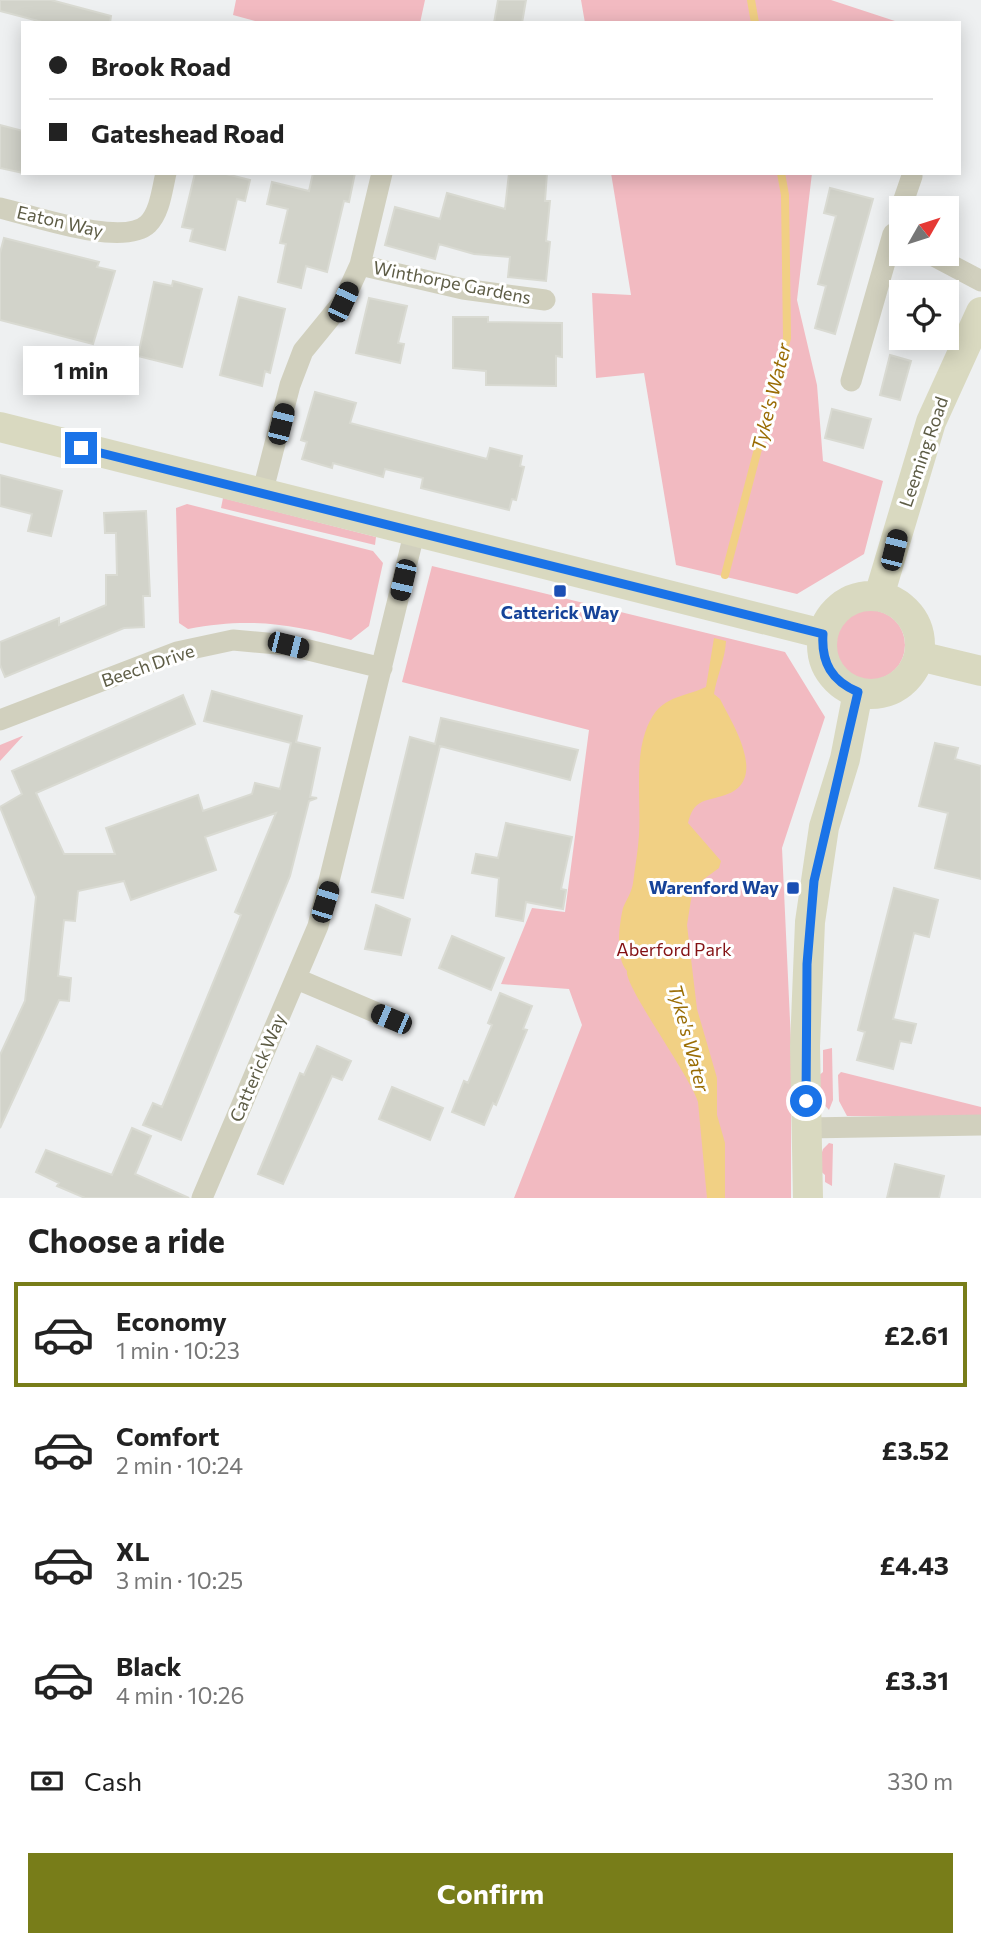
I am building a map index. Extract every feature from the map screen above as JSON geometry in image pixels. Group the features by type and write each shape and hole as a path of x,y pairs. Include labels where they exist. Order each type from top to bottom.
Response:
{"street":[{"name":"Eaton Way","path":"0,208 110,234 132,232 146,225 156,212 165,175"},
{"path":"262,494 290,385 303,351 343,302 360,265 382,175"},
{"path":"905,196 912,176"},
{"path":"851,381 889,261"},
{"name":"Winthorpe Gardens","path":"360,265 463,289 545,299"},
{"path":"953,266 981,281"},
{"name":"Leeming Road","path":"879,596 931,422 981,312"},
{"path":"0,427 823,634"},
{"name":"Catterick Way","path":"202,1198 318,926 415,530"},
{"path":"879,596 907,611 920,640 919,656 906,679 896,687 871,694 858,692 845,686 825,664 823,634 828,620 850,600 879,596"},
{"name":"Beech Drive","path":"0,720 177,652 233,640 288,645 382,668"},
{"path":"919,656 981,671"},
{"path":"808,1198 807,964 814,881 858,692"},
{"path":"297,979 391,1019"},
{"path":"807,1128 981,1125"}],"green space":[{"path":"236,0 425,0 420,21 255,21 233,15"},
{"path":"581,0 831,0 895,21 585,21"},
{"path":"611,175 812,175 797,300 817,385 823,461 883,481 864,554 797,594 676,565 644,373 596,378 592,293 631,295"},
{"path":"223,498 376,537 375,545 221,508"},
{"path":"187,504 373,551 383,563 369,626 351,640 270,624 231,623 188,629 179,623 176,508"},
{"name":"Aberford Park","path":"432,566 785,652 825,717 782,848 791,1042 791,1198 514,1198 582,1025 569,989 501,984 532,908 565,912 589,730 402,682"},
{"path":"877,610 890,616 899,625 903,631 903,659 895,670 884,678 863,680 845,670 837,659 835,638 845,620 856,612"},
{"path":"23,736 0,761 0,745"},
{"path":"832,1048 833,1100 829,1110 821,1101 816,1078 823,1072 823,1050"},
{"path":"841,1072 981,1107 981,1117 847,1116 839,1101 838,1075"},
{"path":"829,1143 833,1144 832,1186 825,1182 825,1175 817,1168 823,1149"}],"water":[{"path":"714,638 726,641 714,694 720,699 733,723 744,752 746,766 744,779 737,789 700,803 690,815 688,823 721,861 719,868 693,887 687,925 697,1009 717,1078 717,1115 725,1143 725,1198 707,1198 698,1102 629,980 621,958 619,941 623,908 632,886 637,853 639,770 645,733 662,705 706,687"}],"building":[{"path":"0,0 51,0 111,16 110,21 38,21 0,11"},
{"path":"498,0 526,0 522,21 494,21"},
{"path":"0,125 21,130 21,173 0,168"},
{"path":"195,175 230,175 250,180 245,201 237,199 225,250 190,241 193,229 182,227"},
{"path":"313,175 355,175 349,202 344,201 327,272 306,266 301,288 278,282 286,244 280,243 288,209 267,204 272,182 309,191"},
{"path":"509,175 547,175 545,201 550,201 546,241 550,242 546,281 508,277 510,257 474,254 439,244 435,259 385,245 395,207 440,219 447,193 505,209"},
{"path":"830,188 873,199 835,334 815,328 826,286 818,284 836,216 824,213"},
{"path":"4,238 99,262 97,267 115,271 93,344 0,320 0,253"},
{"path":"173,281 202,289 182,367 138,356 154,282 172,286"},
{"path":"239,297 285,309 270,373 265,371 262,386 220,375"},
{"path":"369,298 407,306 398,343 404,344 400,363 356,353"},
{"path":"453,317 488,317 488,322 562,323 562,357 556,356 556,386 486,385 486,371 453,368"},
{"path":"890,355 911,361 900,400 880,395"},
{"path":"315,392 356,403 350,423 487,459 490,448 522,456 520,466 524,467 516,500 512,499 509,510 421,488 423,478 385,469 383,477 333,463 332,468 302,459 307,442 301,440"},
{"path":"832,409 871,419 863,448 825,438"},
{"path":"0,475 62,491 51,536 28,531 32,514 0,506"},
{"path":"146,511 150,596 143,596 144,627 124,628 5,677 0,665 0,642 59,618 59,625 106,605 106,575 117,575 116,533 105,533 104,513"},
{"path":"212,691 302,716 296,742 320,748 310,797 317,798 309,801 290,876 181,1140 143,1125 153,1103 162,1107 241,915 235,912 276,813 205,837 216,870 131,900 124,881 78,891 75,921 64,920 58,976 71,978 69,1001 59,1000 0,1128 0,1055 25,1001 36,897 0,807 22,794 12,771 183,695 195,724 36,793 64,854 115,854 106,828 198,795 203,811 252,794 255,783 280,789 291,743 204,721"},
{"path":"441,718 578,750 570,780 440,746 403,898 372,892 410,737 435,744"},
{"path":"935,743 958,748 955,759 981,766 981,879 935,868 948,813 919,806"},
{"path":"506,823 572,837 561,889 566,890 563,909 526,902 523,921 496,916 499,878 472,873 476,854 498,858"},
{"path":"894,888 938,900 929,937 914,933 893,1019 916,1024 911,1043 900,1041 893,1069 857,1060 865,1032 858,1030"},
{"path":"376,905 410,919 401,955 365,949"},
{"path":"452,936 504,958 491,990 439,968"},
{"path":"500,993 532,1006 523,1029 527,1030 496,1105 493,1103 484,1125 452,1112 464,1081 468,1083 492,1025 488,1023"},
{"path":"317,1046 351,1061 342,1080 332,1076 283,1184 258,1174 300,1073 304,1075"},
{"path":"392,1087 443,1108 430,1140 379,1119"},
{"path":"132,1128 151,1136 135,1174 189,1198 85,1198 57,1186 59,1183 36,1172 46,1150 112,1175"},
{"path":"895,1164 944,1176 939,1198 887,1198"}],"waterway":[{"name":"Tyke's Water","path":"751,0 755,21"},
{"name":"Tyke's Water","path":"725,575 787,338 785,195 781,175"}],"place":[{"name":"Catterick Way","path":"560,591"},
{"name":"Warenford Way","path":"793,888"}],"route":[{"path":"81,448 823,634 825,664 833,677 858,692 845,759 824,827 814,881 807,964 806,1101"}]}
